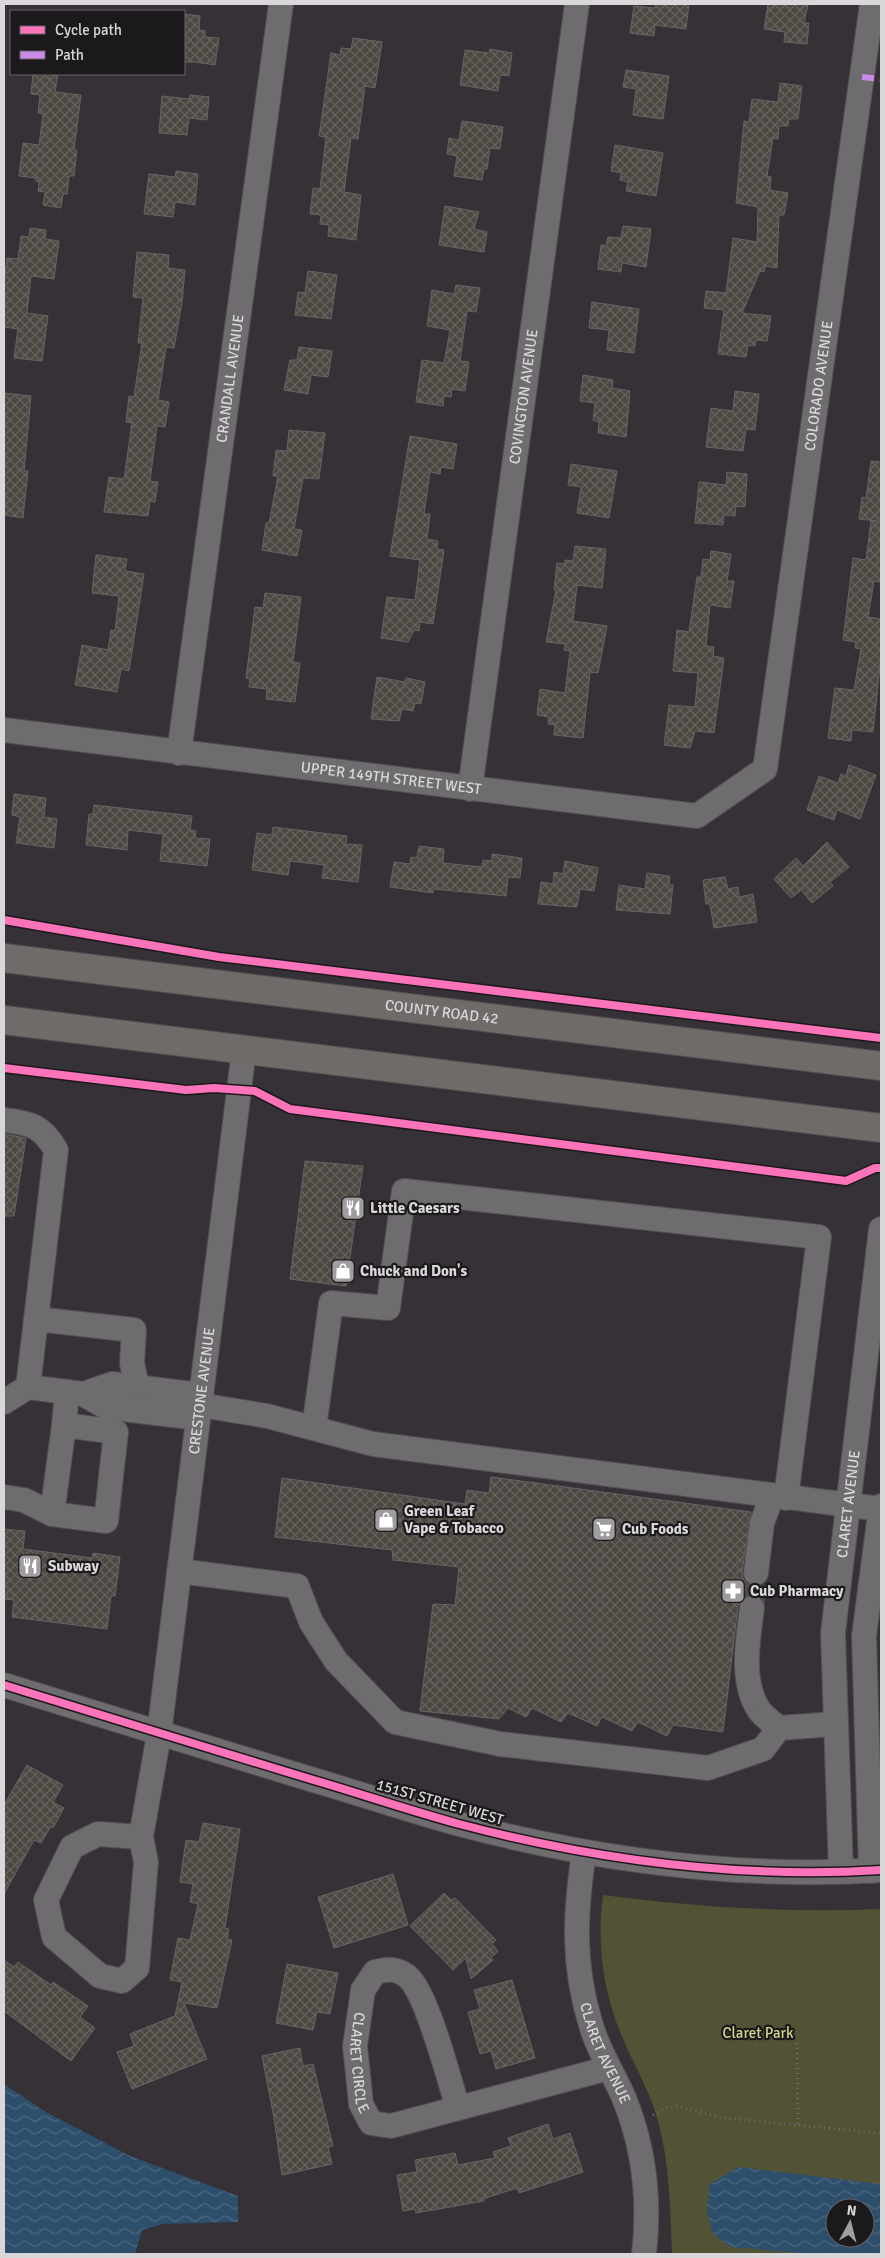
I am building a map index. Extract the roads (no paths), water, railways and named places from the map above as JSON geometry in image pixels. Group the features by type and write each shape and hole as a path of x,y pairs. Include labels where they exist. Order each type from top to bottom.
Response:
{"highway":[{"name":"COUNTY ROAD 42","path":"4,958 881,1066"},
{"path":"4,1020 881,1128"}],"street":[{"name":"CRANDALL AVENUE","path":"179,753 282,4"},
{"name":"COVINGTON AVENUE","path":"470,789 577,4"},
{"name":"COLORADO AVENUE","path":"765,769 872,4"},
{"name":"UPPER 149TH STREET WEST","path":"4,730 697,816 765,769"},
{"name":"CRESTONE AVENUE","path":"141,1837 159,1734 244,1050"},
{"path":"4,1120 35,1125 49,1138 56,1150 28,1387"},
{"path":"314,1428 330,1303 388,1308 404,1191 819,1237 779,1497 762,1523 756,1573"},
{"name":"CLARET AVENUE","path":"841,1871 833,1633 881,1229"},
{"path":"36,1319 134,1330 132,1363 137,1387"},
{"path":"75,1393 112,1384 137,1387 199,1406 267,1416 373,1444 779,1497 881,1508 864,1636 876,1870"},
{"path":"4,1402 28,1387 75,1393 106,1407 199,1406"},
{"path":"52,1514 64,1425 75,1393"},
{"path":"4,1497 24,1500 52,1514 106,1521 116,1432 64,1425"},
{"path":"179,1571 297,1586 311,1622 336,1662 395,1722 500,1744 708,1768 763,1749 779,1728"},
{"path":"752,1608 747,1647 749,1686 759,1710 779,1728 835,1724"},
{"name":"151ST STREET WEST","path":"4,1685 458,1824 584,1852 655,1862 727,1869 876,1870"},
{"path":"98,1834 141,1837 146,1862 137,1968 122,1981 100,1976 54,1937 46,1900 72,1847 98,1834"},
{"name":"CLARET AVENUE","path":"584,1852 576,1911 577,1957 580,1982 591,2026 631,2115 642,2158 646,2203 644,2254"},
{"name":"CLARET CIRCLE","path":"458,2108 423,1997 408,1977 390,1968 375,1972 363,1990 355,2046 361,2104 371,2122 391,2126 609,2068"}],"water":[{"path":"4,2084 46,2112 130,2156 238,2196 238,2222 163,2224 142,2230 135,2254 4,2254"},
{"path":"738,2167 881,2184 881,2254 814,2254 730,2247 713,2234 707,2212 709,2185"}],"tunnel":[{"path":"752,1608 756,1573"}],"place":[{"name":"Little Caesars","path":"353,1208"},
{"name":"Chuck and Don's","path":"343,1271"},
{"name":"Green Leaf Vape & Tobacco","path":"386,1520"},
{"name":"Cub Foods","path":"604,1529"},
{"name":"Subway","path":"30,1566"},
{"name":"Cub Pharmacy","path":"733,1591"}],"park label":[{"name":"Claret Park","path":"758,2033"}]}
